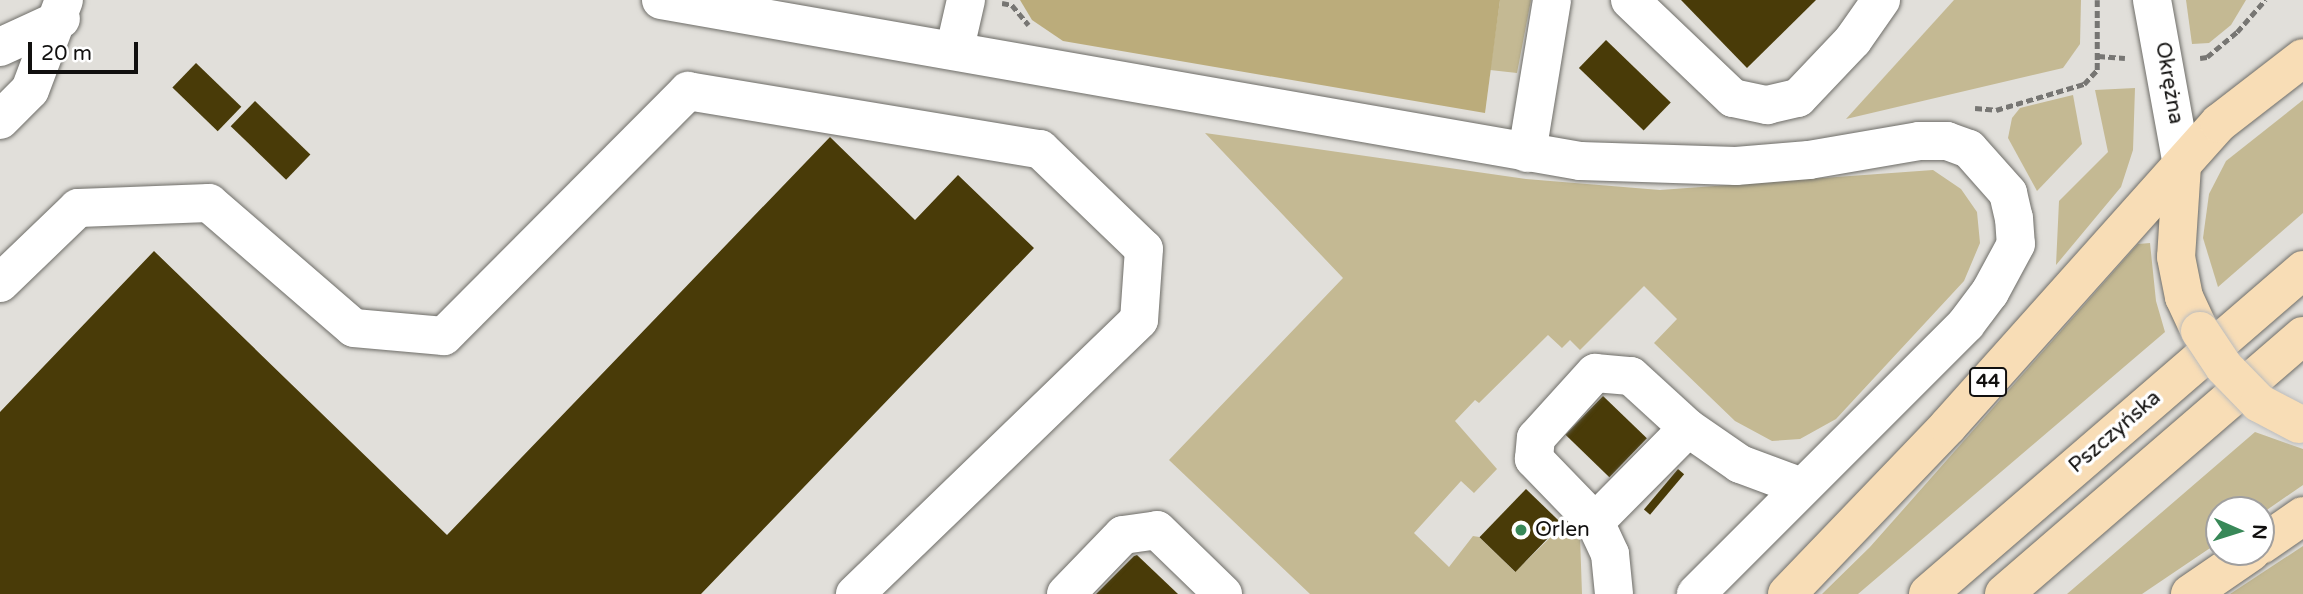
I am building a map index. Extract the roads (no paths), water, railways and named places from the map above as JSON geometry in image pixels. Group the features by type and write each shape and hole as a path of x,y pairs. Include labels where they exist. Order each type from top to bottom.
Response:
{"main road":[{"name":"44","path":"1787,594 1948,426 2218,123 2303,58"},
{"path":"2182,166 2176,257 2184,297 2200,331 2224,367 2259,404 2301,425"},
{"name":"Pszczyńska","path":"1928,594 2303,270"},
{"path":"2004,594 2303,336"},
{"path":"2275,535 2303,516"},
{"path":"2190,594 2231,566"}],"street":[{"path":"661,0 955,48 1527,153 1671,167 1736,166 1947,141 1982,159 2008,193 2011,205 2015,244 2006,265 1966,324 1696,594"},
{"path":"955,48 966,0"},
{"path":"1527,153 1552,0"},
{"path":"1630,0 1733,98 1767,106 1798,98 1853,40 1881,0"},
{"name":"Okrężna","path":"2152,0 2166,61 2182,166"},
{"path":"0,47 63,9"},
{"path":"0,120 30,90 63,9"},
{"path":"0,284 78,208 209,203 354,328 444,336 688,91 1040,149 1144,249 1139,320 855,594"},
{"path":"1614,594 1610,554 1595,522 1534,459 1536,438 1595,373 1631,376 1688,428 1740,464 1802,487"},
{"path":"1595,522 1688,428"},
{"path":"1066,594 1123,535 1157,530 1223,594"}],"place":[{"name":"Orlen","path":"1521,530"}]}
